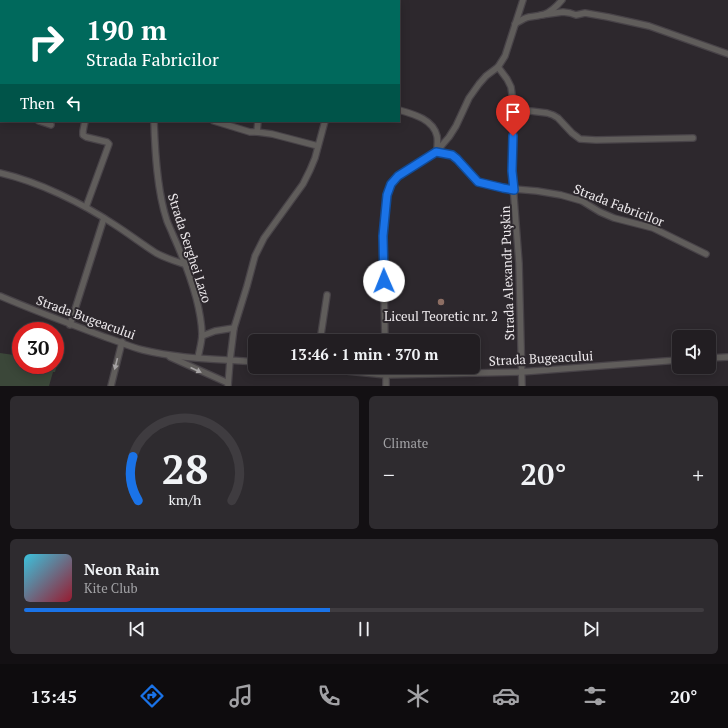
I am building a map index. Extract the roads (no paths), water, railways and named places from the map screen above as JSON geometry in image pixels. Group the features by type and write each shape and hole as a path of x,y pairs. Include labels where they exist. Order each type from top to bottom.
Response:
{"street":[{"path":"385,334 383,236 387,195 391,184 398,176 436,152 445,142 456,126 469,98 478,84 498,67 505,56 523,0"},
{"path":"541,15 549,12 562,0"},
{"path":"515,24 522,19 541,15 563,12 576,14 585,13 649,26 728,54"},
{"name":"Strada Alexandr Pușkin","path":"498,67 511,87 514,109 512,171 519,263 522,386"},
{"path":"514,109 554,115 572,133 580,138 596,140 693,138"},
{"path":"400,110 414,114 433,127 437,137 436,152"},
{"path":"42,122 51,125"},
{"path":"85,122 82,131 83,135 109,144 86,207"},
{"name":"Strada Serghei Lazo","path":"154,122 155,149 163,208 191,282 200,315 202,336 198,358"},
{"path":"217,122 250,132 272,134 318,146"},
{"path":"258,122 258,132"},
{"path":"228,385 234,328 255,256 264,238 303,184 310,170 325,122"},
{"name":"Strada Fabricilor","path":"436,152 452,155 478,182 514,190 562,195 582,201 600,212 614,218 653,228 706,254"},
{"path":"0,173 14,176 40,186 86,207 168,259 184,264"},
{"path":"70,325 104,218"},
{"path":"321,334 326,295"},
{"name":"Strada Bugeacului","path":"0,296 70,325 142,350 198,358 248,361"},
{"path":"202,336 215,331 234,328"},
{"path":"111,386 122,342"},
{"name":"Strada Bugeacului","path":"165,354 228,385"},
{"path":"716,358 728,357"},
{"name":"Strada Bugeacului","path":"376,374 521,372 672,361"},
{"path":"386,375 386,386"}],"place":[{"name":"Liceul Teoretic nr. 2","path":"441,302"}]}
